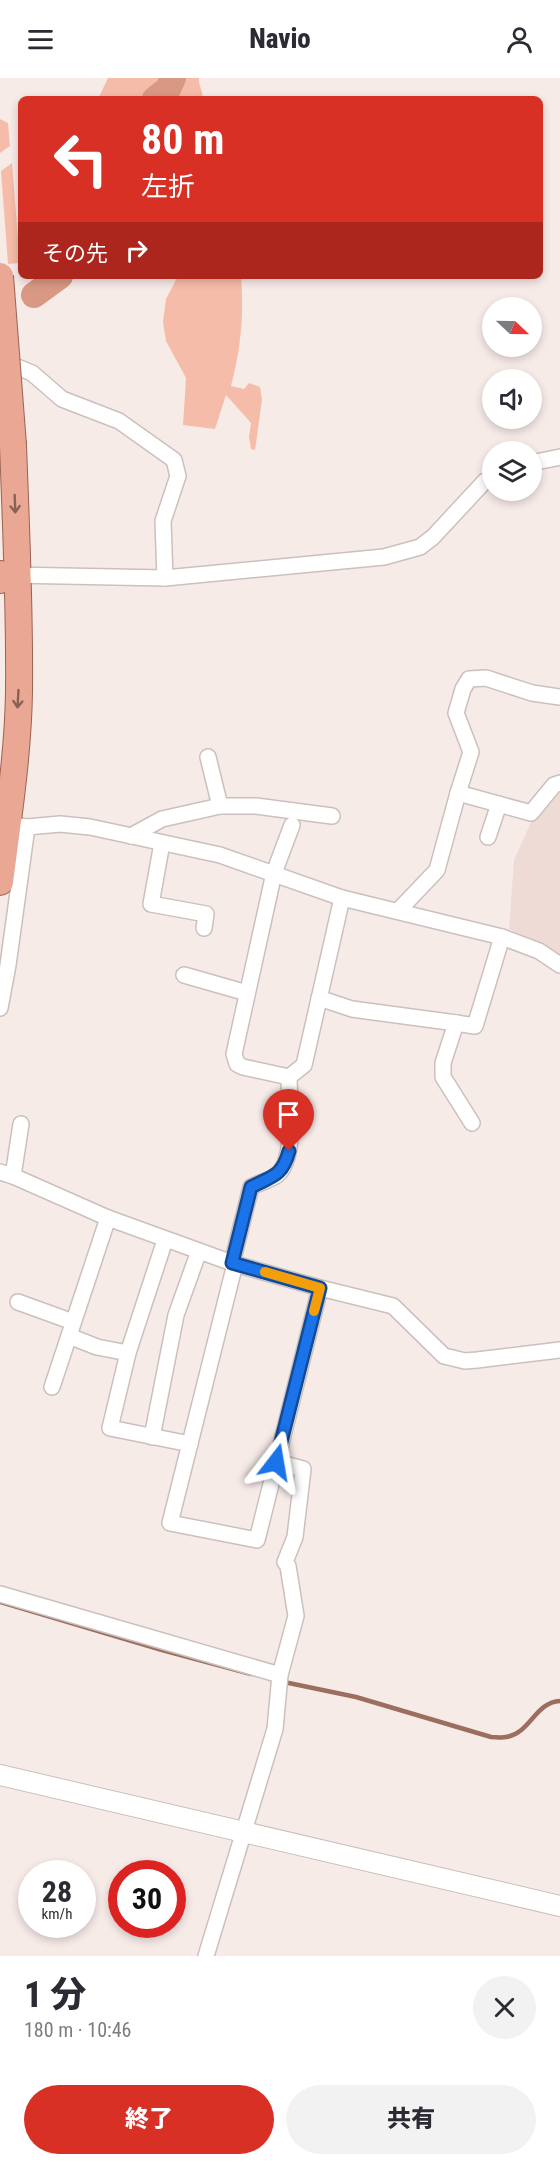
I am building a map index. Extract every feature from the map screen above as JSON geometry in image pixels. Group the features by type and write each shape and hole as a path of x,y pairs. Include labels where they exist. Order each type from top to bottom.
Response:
{"highway":[{"path":"0,276 13,445 5,576 19,694 11,825 0,882"}],"street":[{"path":"0,360 32,373 62,399 119,421 174,460 178,476 163,520 165,578"},
{"path":"542,461 560,457"},
{"path":"5,576 165,578 400,554 420,547 433,537 482,484"},
{"path":"398,911 437,870 471,752 456,713 463,689 469,680 486,678 532,693 560,697"},
{"path":"208,757 220,806"},
{"path":"458,793 531,813 554,785 560,783"},
{"path":"488,837 498,804"},
{"path":"131,836 162,819 220,806 256,806 332,816"},
{"path":"0,1008 11,825 60,824 90,827 220,855 342,898 502,937 539,951 560,965"},
{"path":"292,825 274,873 234,1054 237,1064 288,1077 304,1065 342,898"},
{"path":"162,843 152,904 206,914 204,928"},
{"path":"320,998 352,1009 475,1026 502,937"},
{"path":"184,975 247,993"},
{"path":"456,1023 443,1063 443,1077 472,1123"},
{"path":"288,1077 289,1151 285,1164 276,1176 251,1187 170,1523 257,1540 320,1288"},
{"path":"21,1124 7,1174 108,1218 234,1263 393,1306 444,1356 465,1361 560,1350"},
{"path":"52,1387 108,1218"},
{"path":"165,1240 128,1353 110,1428 190,1444"},
{"path":"152,1437 176,1316 199,1251"},
{"path":"18,1302 71,1329 97,1347 128,1353"},
{"path":"206,1956 252,1811 275,1729 280,1675 296,1616 288,1566 285,1562 295,1537 303,1468 276,1462"},
{"path":"0,1594 280,1675"},
{"path":"0,1775 560,1906"}],"shaded area":[{"path":"108,78 170,78 166,87 154,96 99,96"},
{"path":"176,78 199,78 202,96 163,96 169,91"},
{"path":"0,119 8,123 10,146 0,153"},
{"path":"12,163 18,263 8,264 1,171"},
{"path":"176,279 241,279 241,331 231,386 244,389 249,383 260,387 262,400 255,450 251,449 249,437 251,423 226,395 215,429 183,425 186,378 166,341 163,322 166,299"},
{"path":"560,789 560,958 509,929 514,860 533,818"}],"waterway":[{"path":"159,96 168,89 173,78"},
{"path":"34,295 56,279"},
{"path":"0,1602 251,1674"},
{"path":"284,1682 356,1697 491,1737 514,1735 544,1707 560,1701"}],"slow traffic":[{"path":"265,1272 320,1288 314,1311"}],"route":[{"path":"276,1462 320,1288 232,1263 251,1187 276,1176 285,1164 289,1151"}]}
